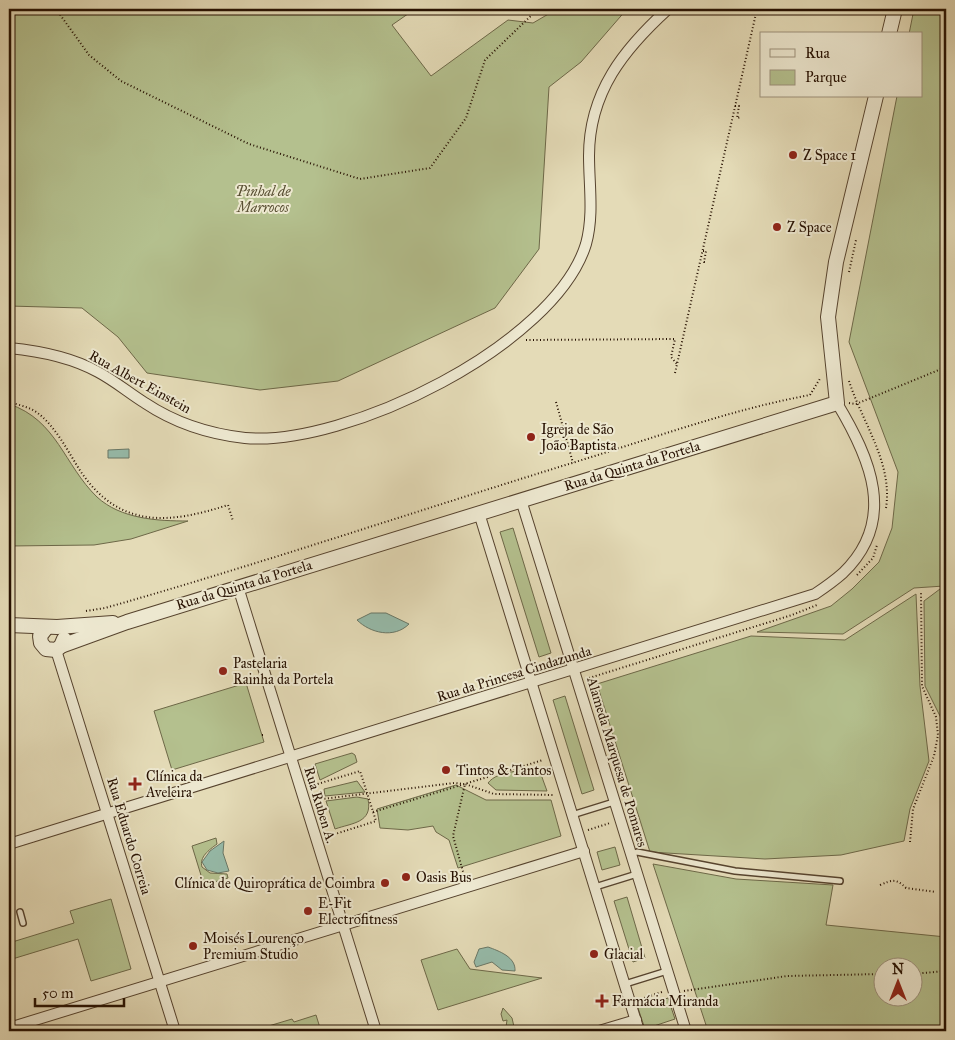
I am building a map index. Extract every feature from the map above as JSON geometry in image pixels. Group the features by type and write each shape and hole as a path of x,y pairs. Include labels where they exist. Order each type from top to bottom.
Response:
{"street":[{"name":"Rua Albert Einstein","path":"9,348 37,351 80,364 99,372 154,409 197,428 248,438 271,438 325,429 389,407 458,372 529,323 559,294 578,263 590,222 590,140 596,110 604,86 619,60 634,41 668,9"},
{"path":"889,32 895,9"},
{"path":"837,403 828,317 829,308 836,262 876,98"},
{"name":"Rua da Quinta da Portela","path":"59,648 127,622 837,403"},
{"name":"Rua da Princesa Cindazunda","path":"9,844 810,596 843,573 864,545 874,510 872,474 857,438 837,403"},
{"name":"Alameda Marquesa de Pomares","path":"521,500 667,971 669,993 686,1031"},
{"path":"479,513 639,1031"},
{"name":"Rua Ruben A.","path":"238,588 376,1031"},
{"name":"Rua da Quinta da Portela","path":"9,626 52,627 127,622"},
{"path":"9,626 41,643 49,650 59,648 64,636 52,627 40,636 41,643"},
{"name":"Rua Eduardo Correia","path":"59,648 107,814 175,1031"},
{"path":"9,1028 584,852"},
{"path":"599,1031 636,1020"}],"lane":[{"path":"572,815 614,802"},
{"path":"631,854 637,852 735,871 840,881"},
{"path":"594,887 637,874"},
{"path":"20,912 23,923"},
{"path":"625,984 667,971"}],"path":[{"path":"56,9 89,56 120,81 249,144 360,179 430,168 466,118 484,60 538,9"},
{"path":"527,9 532,13"},
{"path":"675,373 757,9"},
{"path":"735,106 739,106 737,118 741,117"},
{"path":"848,274 856,236"},
{"path":"702,251 706,251 704,262 707,262"},
{"path":"508,339 676,340 671,358 677,364"},
{"path":"837,403 856,404 946,367"},
{"path":"78,612 105,608 234,572 573,463 691,427 810,395 822,376 833,372"},
{"path":"848,378 856,404 875,442 884,470 887,499 884,516"},
{"path":"9,402 32,410 59,435 81,473 106,500 138,517 163,519 192,516 228,505 233,521"},
{"path":"556,402 573,463"},
{"path":"854,579 873,558 878,542"},
{"path":"910,842 913,809 934,756 938,734 936,718 922,686 921,593"},
{"path":"583,680 792,615 821,603"},
{"path":"373,812 554,756"},
{"path":"301,789 360,770 368,794 376,821 317,839"},
{"path":"305,801 454,783 465,784 494,794 566,795"},
{"path":"461,866 453,836 465,784"},
{"path":"578,833 620,820"},
{"path":"880,885 893,879 899,880 906,888 936,892"},
{"path":"922,973 946,971"},
{"path":"635,1001 700,987 787,976 872,974"}],"green space":[{"name":"Pinhal de Marrocos","path":"9,9 415,9 392,25 431,76 508,20 533,23 557,9 627,9 581,62 549,87 539,249 495,308 338,381 260,390 147,373 118,337 82,308 9,306"},
{"path":"914,9 946,9 946,802 941,718 925,686 924,601 944,586 914,588 843,634 757,632 831,606 852,589 879,562 892,528 898,472 849,342 897,98 922,98 922,32 909,32"},
{"path":"9,404 25,411 49,432 86,484 97,497 107,504 117,510 140,517 188,521 131,539 94,545 9,546"},
{"path":"513,528 551,653 539,657 500,532"},
{"path":"916,594 920,686 929,761 910,809 904,841 841,855 765,859 650,852 597,684 751,636 845,640"},
{"path":"246,683 264,742 172,770 154,711"},
{"path":"565,696 594,790 582,794 553,700"},
{"path":"352,753 355,755 357,762 320,780 315,764"},
{"path":"539,769 547,791 496,790 488,783 505,773"},
{"path":"357,781 365,792 325,796 324,789"},
{"path":"456,785 486,800 551,800 561,836 458,868 449,840 436,832 433,826 408,830 380,828 377,809"},
{"path":"357,797 368,799 369,807 367,813 360,821 335,829 326,801"},
{"path":"216,838 217,844 203,857 202,867 210,873 227,874 228,878 204,885 192,846"},
{"path":"615,847 620,865 602,870 597,852"},
{"path":"653,864 736,879 833,885 826,925 946,937 946,1026 932,1031 708,1031"},
{"path":"627,897 645,958 633,962 614,901"},
{"path":"111,899 131,969 91,981 78,939 9,960 9,943 74,923 70,911"},
{"path":"457,949 470,969 542,978 438,1010 421,960"},
{"path":"668,998 675,1019 645,1029 638,1008"},
{"path":"503,1008 512,1018 515,1031 508,1031 506,1027 507,1020 503,1021 501,1014"},
{"path":"316,1015 321,1031 252,1031 292,1019 294,1022"}],"shaded area":[{"path":"129,449 129,458 108,458 108,450"},
{"path":"371,613 386,613 409,624 396,632 375,631 362,625 357,620"},
{"path":"224,841 223,853 229,871 218,873 207,870 202,862 210,851"},
{"path":"488,947 510,958 515,966 515,971 502,970 492,962 476,967 474,962 479,949"}],"place":[{"name":"Z Space 1","path":"793,155"},
{"name":"Z Space","path":"777,227"},
{"name":"Igreja de São João Baptista","path":"531,437"},
{"name":"Pastelaria Rainha da Portela","path":"223,671"},
{"name":"Tintos & Tantos","path":"446,770"},
{"name":"Clínica da Aveleira","path":"135,784"},
{"name":"Oasis Bus","path":"406,877"},
{"name":"Clínica de Quiroprática de Coimbra","path":"385,883"},
{"name":"E-Fit Electrofitness","path":"308,911"},
{"name":"Moisés Lourenço Premium Studio","path":"193,946"},
{"name":"Glacial","path":"594,954"},
{"name":"Farmácia Miranda","path":"602,1001"}]}
